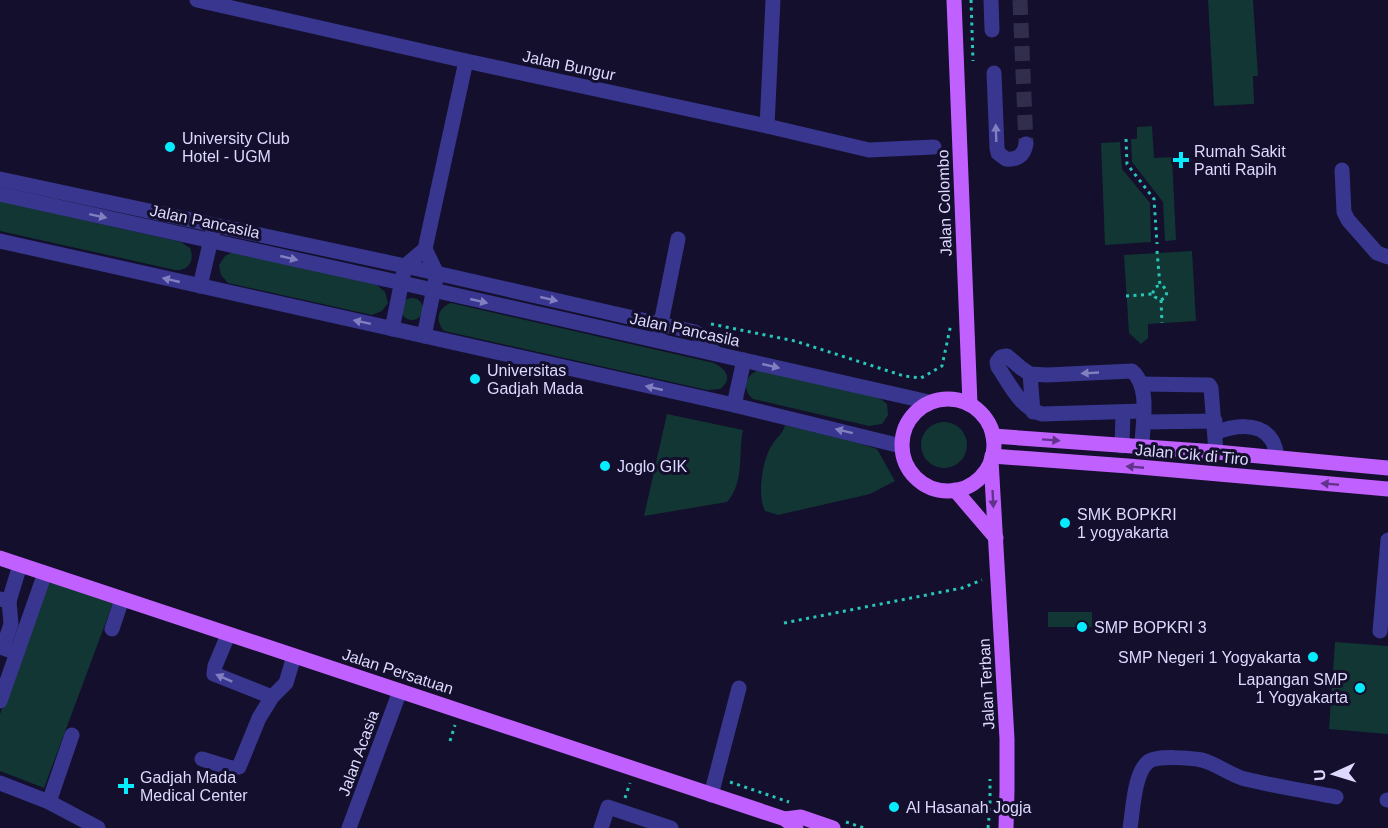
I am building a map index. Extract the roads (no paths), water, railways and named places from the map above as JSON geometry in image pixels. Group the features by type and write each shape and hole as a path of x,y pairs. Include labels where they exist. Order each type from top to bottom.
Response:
{"main road":[{"name":"Jalan Colombo","path":"954,0 970,404"},
{"path":"943,398 960,399 970,404 989,423 994,446 992,458 985,472 969,486 955,490 933,489 915,478 906,465 901,446 903,433 914,412 929,402 943,398"},
{"name":"Jalan Cik di Tiro","path":"993,436 1142,446 1388,468"},
{"name":"Jalan Cik di Tiro","path":"992,458 1128,466 1388,489"},
{"name":"Jalan Terban","path":"992,458 1007,739 1006,828"},
{"path":"955,490 996,538"},
{"name":"Jalan Persatuan","path":"0,558 711,795 790,824 801,818 833,828"}],"street":[{"name":"Jalan Bungur","path":"197,0 868,150 934,147"},
{"path":"767,126 773,0"},
{"path":"991,0 992,30"},
{"path":"392,329 405,266 425,249 466,61"},
{"path":"994,73 998,153 1006,159 1017,158 1024,153 1026,144"},
{"path":"1342,170 1344,212 1348,220 1377,253 1388,257"},
{"path":"0,178 69,201 214,225 661,324 697,333 710,349 719,355"},
{"name":"Jalan Pancasila","path":"0,194 69,201 211,240 929,402"},
{"path":"200,286 214,225"},
{"path":"657,341 678,239"},
{"path":"0,241 734,405 901,446"},
{"path":"424,336 437,274 425,249"},
{"path":"569,322 573,305"},
{"path":"1142,446 1144,416 1141,384 1135,372 1129,370 1030,374 1007,356 998,360 998,367 1025,406 1033,412 1042,414 1123,412 1144,416 1215,427 1244,426 1265,432 1272,440 1277,458"},
{"path":"734,405 744,360"},
{"path":"1030,374 1033,412"},
{"path":"1141,384 1209,386 1216,452"},
{"path":"1122,446 1123,412"},
{"path":"1380,631 1388,540"},
{"path":"17,653 3,648 11,624 5,600 21,565"},
{"path":"0,701 45,573"},
{"path":"112,629 122,599"},
{"path":"228,634 214,666 214,674 272,697"},
{"path":"202,759 231,768 239,766 259,718 272,697 286,683 294,656"},
{"path":"711,795 739,688"},
{"name":"Jalan Acasia","path":"349,828 400,691"},
{"path":"49,802 72,735"},
{"path":"1130,828 1138,779 1142,770 1148,762 1165,757 1203,760 1242,778 1336,796"},
{"path":"0,783 49,802 98,828"},
{"path":"601,828 608,807 671,828"}],"tunnel":[{"path":"1020,0 1026,144"}],"place":[{"name":"University Club Hotel - UGM","path":"170,147"},
{"name":"Rumah Sakit Panti Rapih","path":"1181,160"},
{"name":"Universitas Gadjah Mada","path":"475,379"},
{"name":"Joglo GIK","path":"605,466"},
{"name":"SMK BOPKRI 1 yogyakarta","path":"1065,523"},
{"name":"SMP BOPKRI 3","path":"1082,627"},
{"name":"SMP Negeri 1 Yogyakarta","path":"1313,657"},
{"name":"Lapangan SMP 1 Yogyakarta","path":"1360,688"},
{"name":"Gadjah Mada Medical Center","path":"126,786"},
{"name":"Al Hasanah Jogja","path":"894,807"}]}
